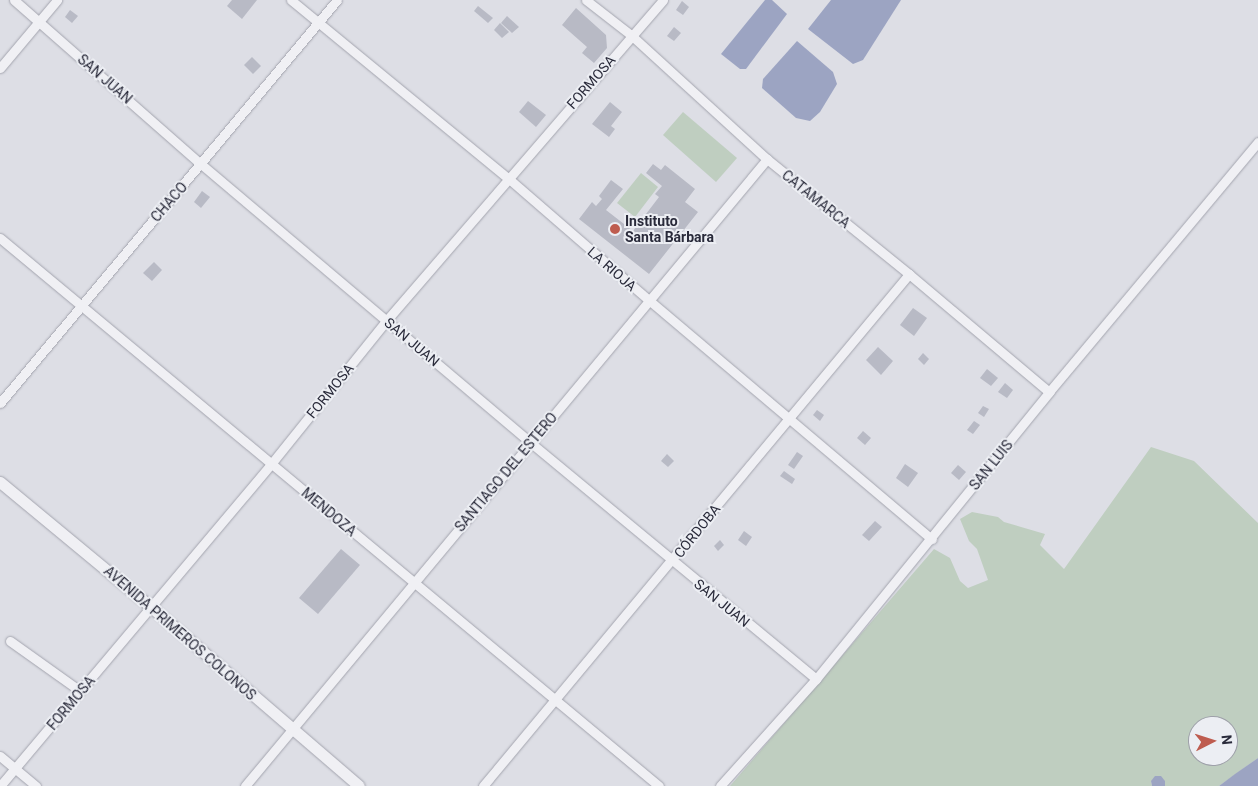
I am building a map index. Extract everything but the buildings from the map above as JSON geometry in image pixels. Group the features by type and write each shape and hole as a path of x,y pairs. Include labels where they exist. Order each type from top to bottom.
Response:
{"street":[{"name":"SAN JUAN","path":"14,0 386,321 671,562 816,679"},
{"path":"0,68 58,0"},
{"name":"LA RIOJA","path":"291,0 508,178 650,301 932,539"},
{"name":"CHACO","path":"0,403 80,306 202,164 316,22 337,0"},
{"name":"CATAMARCA","path":"586,0 631,35 767,159 909,274 1049,392"},
{"name":"FORMOSA","path":"0,786 271,464 386,321 663,0"},
{"name":"SAN LUIS","path":"720,786 816,679 932,539 1049,392 1258,142"},
{"name":"SANTIAGO DEL ESTERO","path":"245,786 767,159"},
{"name":"MENDOZA","path":"0,238 659,786"},
{"name":"CÓRDOBA","path":"483,786 909,274"},
{"name":"AVENIDA PRIMEROS COLONOS","path":"0,482 151,607 359,786"},
{"path":"10,641 80,691"},
{"path":"0,756 36,786"}],"green space":[{"path":"683,112 737,158 716,182 663,135"},
{"path":"641,173 658,187 635,217 617,203"},
{"path":"1151,447 1194,461 1258,523 1258,758 1219,786 1165,786 1165,781 1151,781 1152,786 730,786 934,549 950,558 960,581 968,588 988,580 977,549 969,541 960,519 972,512 998,517 1004,522 1045,534 1040,545 1064,569"}],"water":[{"path":"765,0 772,0 787,14 746,69 740,69 721,54"},
{"path":"831,0 901,0 863,60 853,64 808,29"},
{"path":"797,41 833,72 837,84 820,112 810,121 796,118 762,88 763,79"},
{"path":"1258,758 1258,786 1219,786 1235,774"},
{"path":"1155,776 1161,776 1165,781 1165,786 1152,786 1151,781"}],"place":[{"name":"Instituto Santa Bárbara","path":"615,229"}]}
